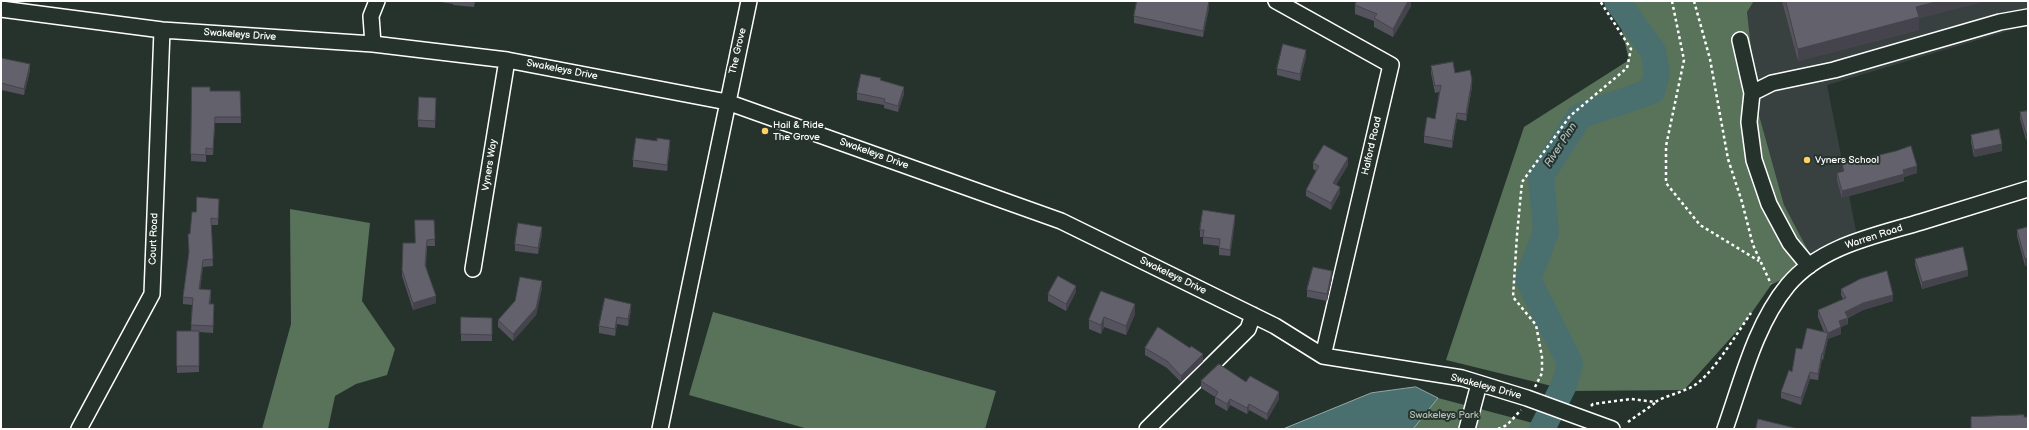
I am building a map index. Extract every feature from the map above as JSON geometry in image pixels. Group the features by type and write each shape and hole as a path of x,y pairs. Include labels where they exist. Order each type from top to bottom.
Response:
{"street":[{"path":"374,44 371,16 377,1"},
{"name":"The Grove","path":"660,429 749,1"},
{"name":"Halford Road","path":"1276,1 1391,65 1323,356"},
{"name":"Swakeleys Drive","path":"1,8 162,30 374,44 507,60 727,102 1061,221 1275,326 1323,356 1462,378 1532,400 1612,429"},
{"path":"1752,93 1772,84 1834,70 2000,22 2028,17"},
{"name":"Court Road","path":"79,429 152,294 162,30"},
{"path":"1740,40 1752,93 1749,122 1754,160 1769,204 1790,243 1809,266"},
{"name":"Vyners Way","path":"473,269 507,60"},
{"name":"Warren Road","path":"1725,429 1763,327 1782,294 1794,279 1809,266 1832,252 1861,240 2028,189"},
{"path":"1147,429 1248,329 1253,315"},
{"path":"1468,429 1479,384"}],"path":[{"path":"1498,429 1507,425 1532,400 1542,374 1542,357 1536,325 1513,297 1516,235 1522,182 1570,116 1627,68 1630,49 1600,1"},
{"path":"1672,1 1684,60 1666,146 1666,183 1700,225 1759,261"},
{"path":"1694,1 1710,59 1728,160 1742,202 1753,245 1771,285 1767,291"},
{"path":"1628,422 1655,402 1699,382 1754,309"},
{"path":"1581,417 1593,404 1631,399 1655,402"}],"shaded area":[{"name":"Vyners School","path":"1754,1 2028,1 2028,25 1827,85 1857,236 1810,257 1784,205 1759,115 1747,12"}],"green space":[{"path":"1615,1 1754,1 1747,12 1759,115 1784,205 1814,262 1771,285 1746,321 1684,390 1572,391 1446,360 1524,127 1629,60"},
{"path":"290,209 370,223 362,301 395,349 387,375 356,384 335,396 328,429 262,429 291,324"},
{"path":"713,312 996,391 985,429 808,429 689,395"},
{"name":"Swakeleys Park","path":"1438,398 1552,428 1413,429"}],"water":[{"path":"1416,387 1438,398 1413,429 1283,429 1371,393"}],"building":[{"path":"1137,1 1209,1 1203,31 1134,16"},
{"path":"1357,1 1408,1 1393,29 1374,18 1377,14 1355,5"},
{"path":"1786,1 1939,1 1916,7 1919,17 1798,49"},
{"path":"1283,44 1306,50 1300,74 1277,69"},
{"path":"1,58 30,64 24,89 1,83"},
{"path":"1453,62 1455,73 1470,70 1472,80 1466,114 1457,113 1452,141 1424,136 1427,117 1435,119 1441,85 1435,86 1431,66"},
{"path":"861,74 881,78 880,80 904,87 898,106 884,102 885,99 857,93"},
{"path":"192,87 210,87 210,91 240,91 241,117 215,117 213,149 206,148 206,155 191,154"},
{"path":"419,97 436,98 435,121 418,120"},
{"path":"2028,111 2028,133 2026,134 2020,112"},
{"path":"1999,129 2002,144 1974,150 1971,135"},
{"path":"636,138 657,141 657,138 670,140 667,165 633,160"},
{"path":"1324,145 1348,158 1333,183 1340,187 1331,203 1306,190 1319,166 1313,163"},
{"path":"1911,146 1917,166 1903,170 1904,174 1842,191 1837,173 1844,171 1842,164"},
{"path":"197,197 219,199 218,219 211,218 213,259 203,260 199,289 211,290 209,304 214,304 213,326 191,325 193,298 183,297 189,252 188,234 190,234 192,212 196,212"},
{"path":"1203,210 1235,215 1230,250 1219,248 1220,239 1203,237 1204,230 1200,230"},
{"path":"415,220 434,220 435,239 427,240 425,265 436,296 413,303 402,270 403,243 415,243"},
{"path":"518,223 542,227 538,248 515,244"},
{"path":"2028,227 2028,258 2025,259 2017,230"},
{"path":"1963,247 1968,270 1922,282 1915,259"},
{"path":"1313,267 1332,271 1327,294 1307,290"},
{"path":"1887,271 1893,295 1863,303 1845,312 1848,318 1839,321 1841,327 1828,333 1818,310 1846,298 1841,289 1860,279"},
{"path":"1058,276 1076,286 1066,304 1048,294"},
{"path":"520,277 542,281 536,308 513,334 498,320 515,301"},
{"path":"1101,291 1135,304 1126,326 1104,317 1101,325 1089,320"},
{"path":"605,298 631,304 628,319 617,317 615,329 599,326"},
{"path":"461,317 492,318 492,335 461,334"},
{"path":"1158,327 1190,348 1191,346 1203,354 1181,376 1167,361 1145,348"},
{"path":"1807,328 1828,333 1818,374 1810,372 1801,398 1781,392 1789,370 1792,372 1796,348 1802,349"},
{"path":"177,331 199,331 199,366 177,366"},
{"path":"1219,364 1246,382 1250,376 1279,392 1267,414 1249,404 1247,408 1230,399 1227,404 1215,397 1218,392 1201,381"},
{"path":"2024,415 2024,417 2028,417 2028,429 1971,429 1971,417"},
{"path":"1758,419 1799,429 1756,429"}],"waterway":[{"name":"River Pinn","path":"1542,429 1565,383 1570,363 1528,279 1546,232 1541,176 1580,116 1652,91 1657,73 1653,51 1617,1"}],"place":[{"name":"Hail & Ride The Grove","path":"765,131"},
{"name":"Vyners School","path":"1807,160"}]}
